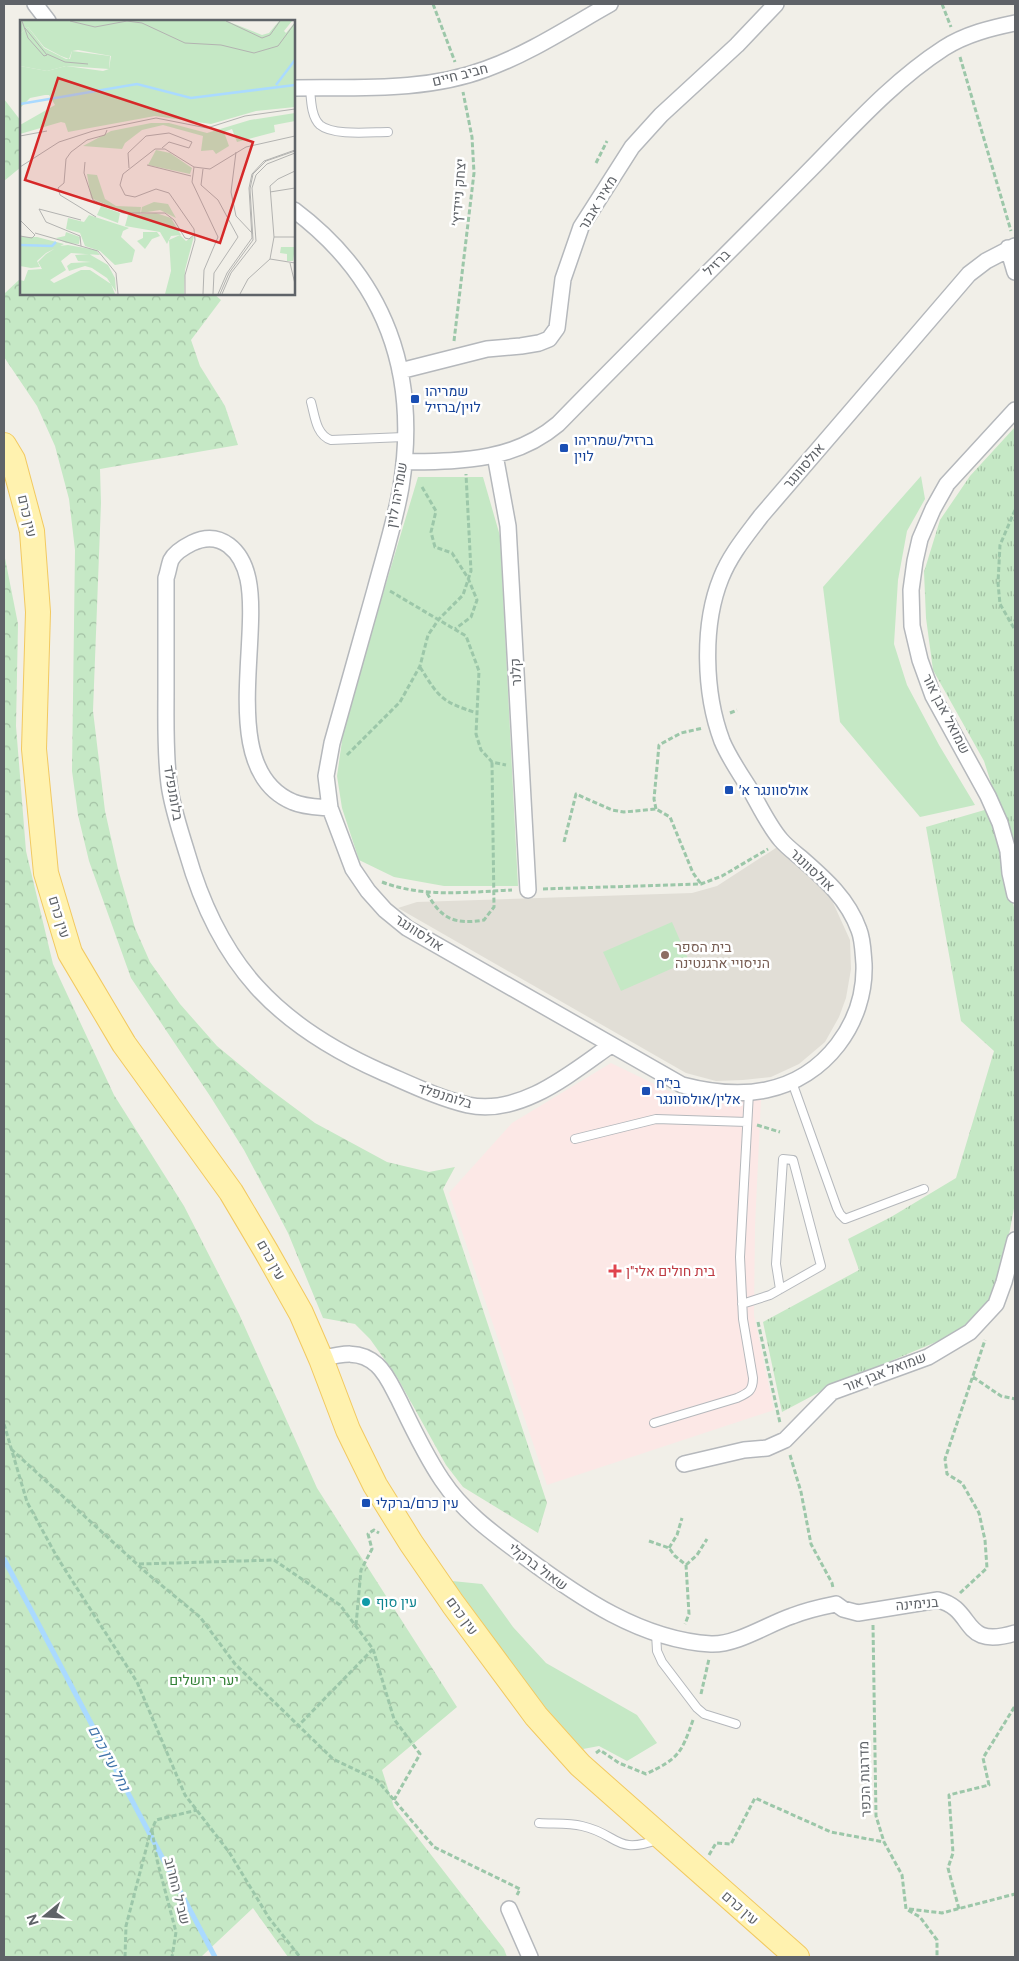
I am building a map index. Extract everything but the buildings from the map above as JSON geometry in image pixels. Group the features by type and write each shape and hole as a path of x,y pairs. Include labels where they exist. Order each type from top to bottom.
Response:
{"main road":[{"name":"עין כרם","path":"4,445 13,460 32,531 38,612 34,749 46,873 70,953 124,1044 231,1192 301,1313 348,1430 364,1464 392,1514 453,1604 536,1716 580,1765 797,1957"}],"street":[{"path":"35,4 47,20"},
{"name":"חביב חיים","path":"295,88 418,85 484,70 527,52 610,4"},
{"name":"מאיר אבנר","path":"400,371 487,349 539,343 549,339 557,328 563,279 581,227 632,147 661,115 737,46 776,4"},
{"name":"ברזיל","path":"404,462 465,461 506,452 544,436 899,81 946,46 987,29 1015,22"},
{"name":"שמריהו לוין","path":"295,211 339,251 364,280 379,306 393,340 404,399 404,462 395,518 332,743 326,776 330,808"},
{"path":"1012,247 1015,272"},
{"name":"אולסוונגר","path":"330,808 353,869 368,891 385,910 415,932 682,1085 706,1091 738,1093 766,1090 792,1082 815,1067 836,1049 851,1026 860,1003 864,976 863,951 859,930 848,908 832,885 781,840 722,742 714,716 709,686 708,647 713,609 721,578 734,551 761,516 969,274 1012,247"},
{"name":"שמואל אבן אור","path":"1015,410 947,484 933,509 920,539 911,590 912,626 920,660 933,696 988,796 1000,823 1008,851 1010,873 1015,894"},
{"name":"קלנר","path":"495,455 508,526 528,890"},
{"name":"בלומנפלד","path":"330,808 294,803 277,793 263,778 255,762 249,738 248,716 250,607 248,580 242,561 230,546 216,538 200,539 183,548 172,560 166,578 166,746 169,786 191,868 205,905 224,945 237,965 262,994 286,1016 312,1035 339,1051 427,1092 470,1105 502,1106 524,1099 558,1082 611,1045"},
{"name":"שמואל אבן אור","path":"684,1464 744,1450 767,1448 785,1440 832,1392 928,1357 970,1332 996,1304 1015,1240"},
{"name":"שאול ברקלי","path":"321,1359 347,1353 367,1356 373,1361 388,1379 441,1480 471,1516 566,1587 614,1614 656,1633 678,1639 712,1644 758,1632 792,1616 836,1604"},
{"name":"בנימינה","path":"836,1604 858,1613 938,1600 948,1602 980,1635 998,1638 1015,1634"},
{"path":"509,1909 530,1957"}],"lane":[{"path":"310,88 314,114 319,124 328,129 338,131 388,132"},
{"path":"312,402 320,432 325,438 331,440 404,437"},
{"path":"792,1082 837,1208 845,1219 924,1189"},
{"path":"654,1423 737,1398 748,1393 753,1388 742,1304 740,1257 749,1092"},
{"path":"575,1139 656,1119 747,1122"},
{"path":"742,1304 770,1296 821,1266 793,1160 783,1159 776,1264 780,1289"},
{"path":"656,1633 657,1651 662,1662 698,1708 704,1714 736,1724"},
{"path":"539,1823 582,1826 595,1830 616,1842 628,1846 642,1846 662,1838"}],"path":[{"name":"יצחק ניידיץ׳","path":"433,4 460,76 472,137 474,173 452,357"},
{"path":"942,4 956,42 1012,247"},
{"path":"596,163 607,141"},
{"path":"326,776 400,702 420,666 428,635 439,619 463,594 470,571 465,461"},
{"path":"422,487 436,511 432,532 434,547 452,553 468,578 477,600 472,617 455,629"},
{"path":"1015,510 1000,545 998,584 1000,604 1015,630"},
{"path":"377,583 466,636 479,671 476,734 481,750 492,762 521,768"},
{"path":"420,666 436,692 452,705 477,713"},
{"path":"656,809 654,799 659,745 681,733 697,729"},
{"path":"427,893 435,908 449,917 466,923 484,920 494,907 492,762"},
{"path":"564,842 576,794 612,810 624,812 656,809 670,817 689,864 701,884"},
{"path":"379,881 400,889 427,893 701,884 735,869 781,840"},
{"path":"747,1122 780,1132"},
{"path":"756,1300 756,1314 778,1414 801,1492 811,1544 832,1583 836,1604"},
{"path":"948,1602 971,1584 987,1568 985,1540 979,1513 962,1483 947,1474 945,1459 987,1336 982,1318"},
{"path":"973,1377 1001,1396 1015,1399"},
{"path":"4,1424 27,1502 57,1557 137,1682 185,1795 229,1852 269,1918 300,1957"},
{"path":"11,1449 138,1564 200,1617 235,1664 333,1760 377,1780 434,1846 520,1889 509,1909"},
{"path":"356,1626 361,1570 372,1549 368,1534 374,1530 383,1535 386,1532 382,1522 392,1514"},
{"path":"669,1548 677,1535 682,1518"},
{"path":"686,1565 697,1555 707,1539"},
{"path":"649,1541 669,1548 686,1565 689,1614"},
{"path":"138,1564 274,1560 340,1605 373,1649 394,1719 420,1754 394,1800"},
{"name":"מדרגות הכפר","path":"873,1610 876,1816 884,1842 902,1874 906,1909"},
{"path":"299,1726 373,1649"},
{"path":"959,1908 948,1868 953,1854 949,1795 989,1785 983,1758 1015,1706"},
{"path":"580,1765 600,1750 619,1763 646,1774 669,1763 683,1748"},
{"path":"702,1850 708,1857 716,1842 731,1844 755,1798 831,1832 884,1842"},
{"path":"125,1957 126,1926 156,1820 197,1810"},
{"name":"שביל החרוב","path":"152,1830 157,1860 176,1932 172,1957"},
{"path":"906,1909 942,1913 1015,1894"},
{"path":"906,1909 920,1917 937,1940 937,1957"}],"shaded area":[{"name":"בית הספר הניסויי ארגנטינה","path":"785,842 825,885 850,940 851,969 846,998 839,1017 825,1042 799,1064 771,1077 716,1081 686,1073 398,908 417,902 692,893 717,886"},
{"name":"בית חולים אלי\"ן","path":"611,1063 681,1097 718,1104 761,1099 755,1226 754,1315 774,1410 547,1485 449,1193 512,1123"}],"green space":[{"path":"4,99 20,120 20,168 4,181"},
{"path":"20,279 20,295 215,295 221,300 191,340 200,366 225,406 238,445 100,469 101,503 93,711 105,811 118,869 135,928 150,962 180,1004 217,1046 264,1085 315,1123 387,1162 429,1172 455,1167 443,1189 547,1503 538,1533 463,1487 446,1465 397,1377 370,1339 355,1324 323,1318 288,1233 244,1150 131,978 89,861 78,815 72,771 75,550 69,499 55,446 37,406 4,357 4,294"},
{"path":"1015,427 1015,858 984,761 933,670 926,618 924,572 940,520 970,476"},
{"path":"921,476 925,499 907,531 898,580 894,644 907,685 939,745 975,805 920,817 840,722 823,587"},
{"path":"418,477 483,477 500,536 518,886 444,886 394,877 359,860 342,808 337,776 345,720"},
{"name":"יער ירושלים","path":"4,553 18,624 16,726 26,851 53,964 114,1095 184,1206 239,1314 317,1488 457,1707 382,1770 394,1807 504,1949 507,1957 288,1957 253,1908 201,1957 4,1957"},
{"path":"988,809 995,823 1015,912 1015,1203 1004,1261 997,1285 988,1303 955,1334 829,1387 782,1412 763,1322 859,1270 848,1239 891,1217 956,1178 994,1051 961,1021 926,827"},
{"path":"672,922 689,961 621,991 603,952"},
{"path":"452,1581 482,1584 513,1627 546,1663 637,1715 657,1743 627,1761 599,1746 583,1749 538,1699"}],"waterway":[{"name":"נחל עין כרם","path":"4,1559 215,1957"}],"place":[{"name":"שמריהו לוין/ברזיל","path":"415,399"},
{"name":"ברזיל/שמריהו לוין","path":"564,448"},
{"name":"אולסוונגר א׳","path":"729,790"},
{"name":"בית הספר הניסויי ארגנטינה","path":"665,955"},
{"name":"בי״ח אלין/אולסוונגר","path":"646,1091"},
{"name":"בית חולים אלי\"ן","path":"615,1271"},
{"name":"עין כרם/ברקלי","path":"366,1503"},
{"name":"עין סוף","path":"366,1602"}]}
